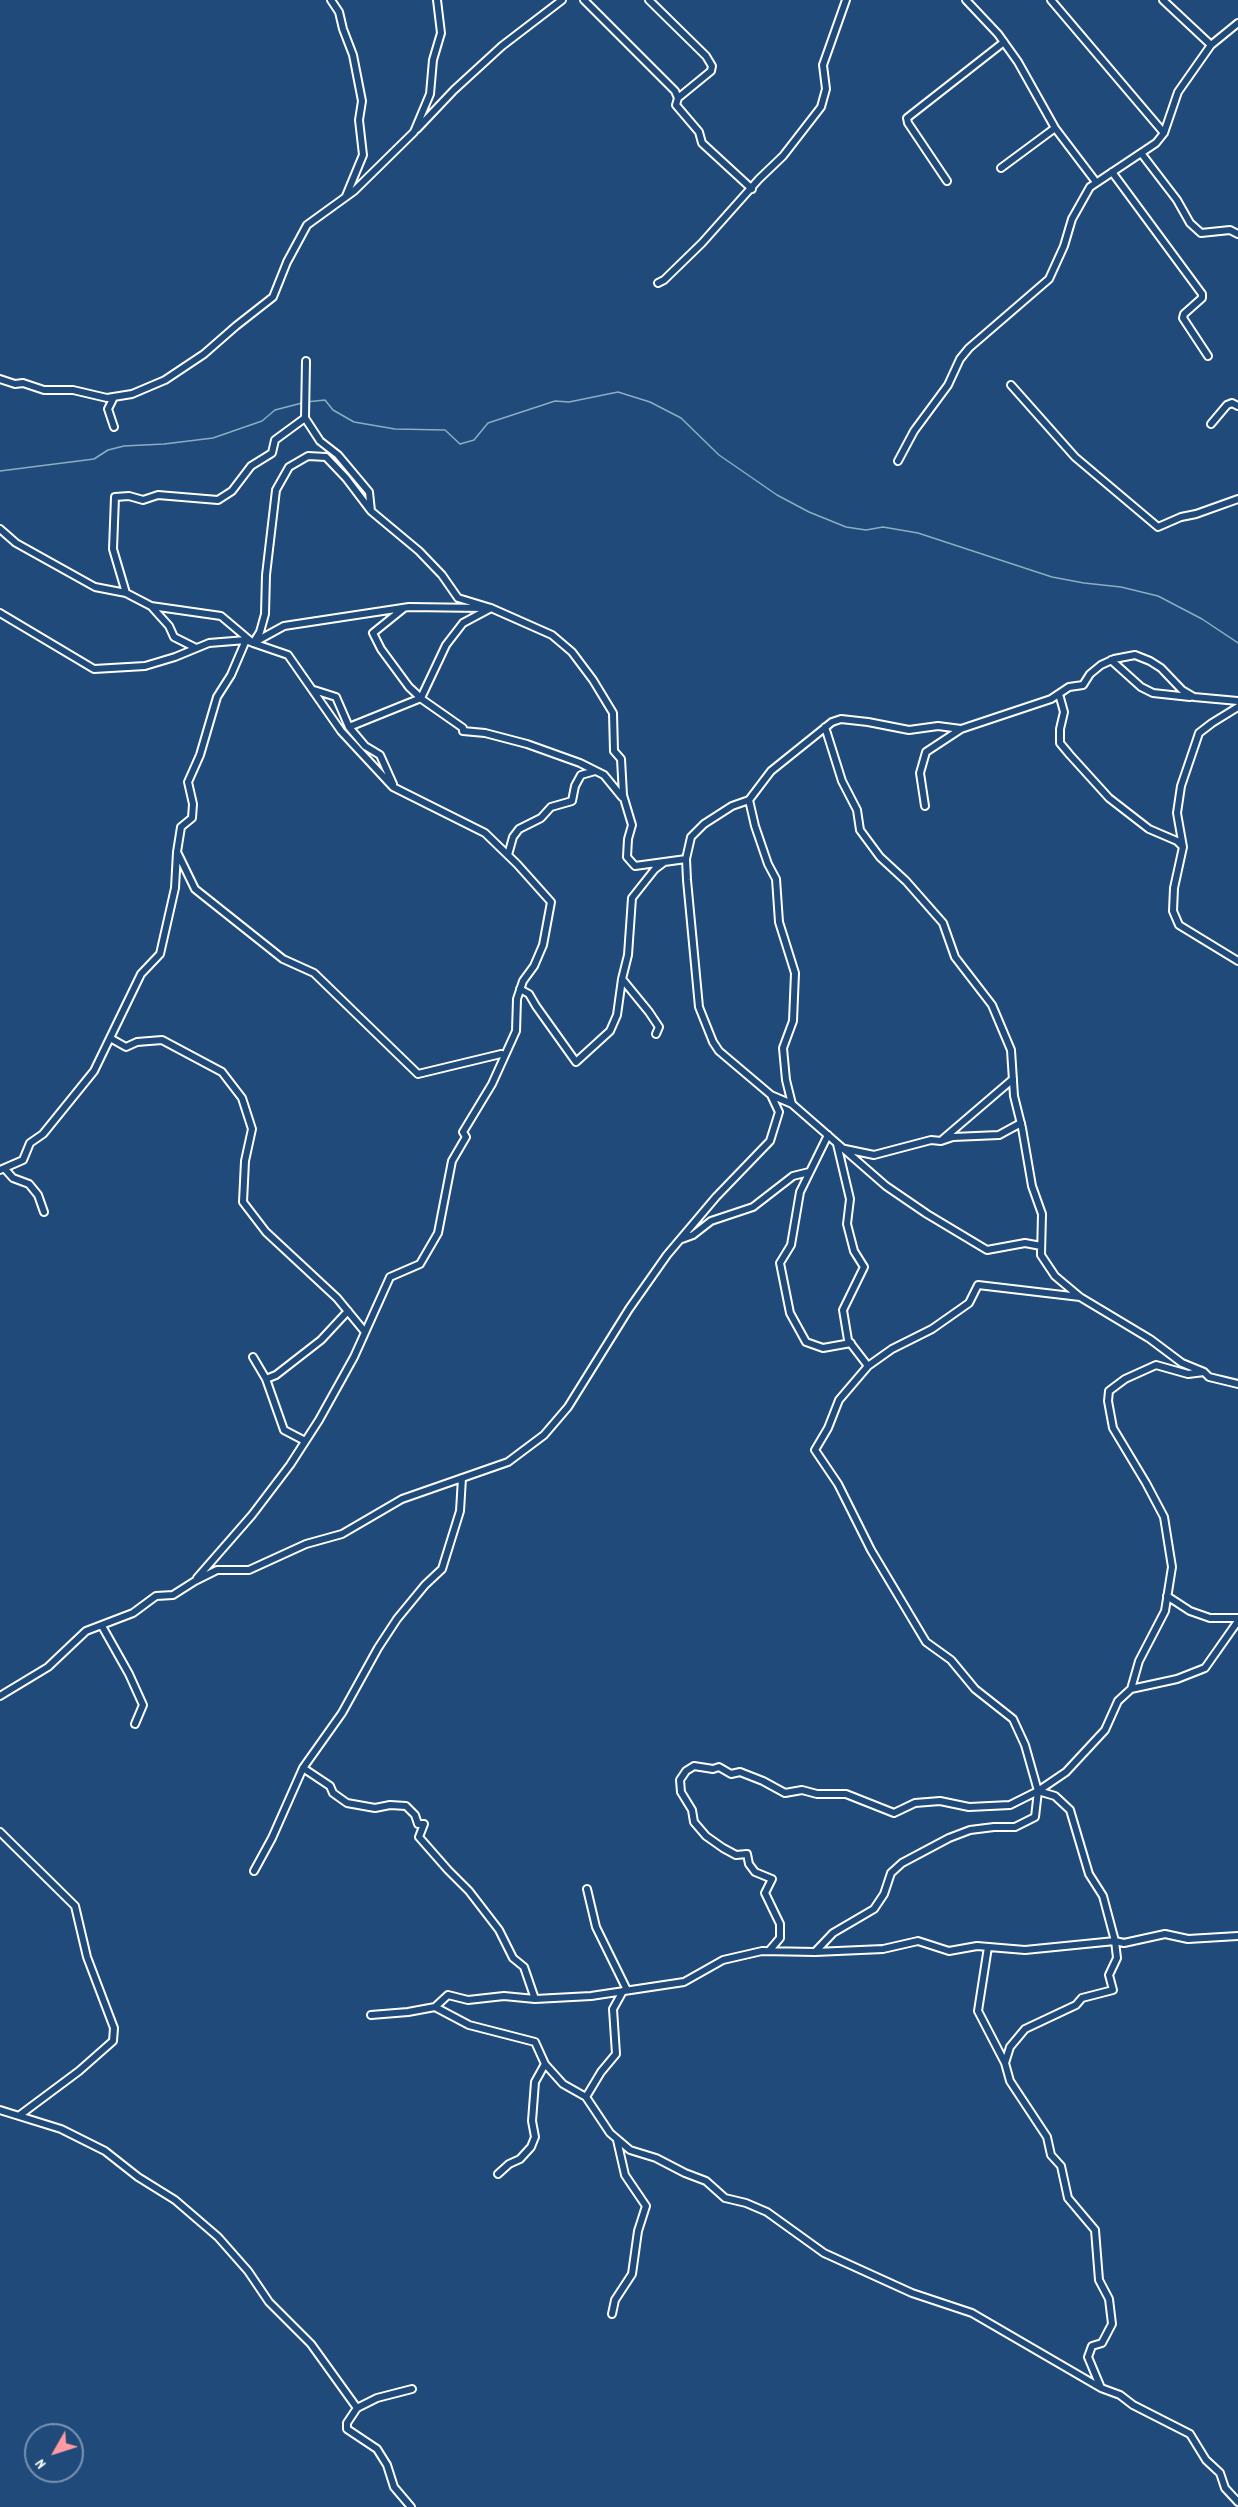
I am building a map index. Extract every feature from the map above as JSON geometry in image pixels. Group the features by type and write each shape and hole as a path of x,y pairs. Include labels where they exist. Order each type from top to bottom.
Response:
{"street":[{"path":"331,0 339,12 353,55 362,101 359,120 363,155 345,199"},
{"path":"414,132 430,94 433,60 441,33 437,0"},
{"path":"0,379 44,390 73,390 107,399 132,394 165,380 204,354 273,297 287,262 307,225 345,199 454,90 502,46 562,0"},
{"path":"584,0 675,91 678,98"},
{"path":"649,0 706,56 712,66 711,71 678,98 676,105 699,132 702,143 752,189"},
{"path":"658,283 664,280 702,243 783,156 821,107 826,89 823,65 846,0"},
{"path":"966,0 1004,42 1018,62 1055,128 1096,182"},
{"path":"1051,0 1164,133"},
{"path":"1163,0 1211,45"},
{"path":"897,461 914,431 948,385 960,359 969,348 1048,279 1060,256 1072,219 1096,182 1156,143 1164,133 1178,92 1211,45 1238,23"},
{"path":"1230,30 1238,34"},
{"path":"947,181 908,123 908,117 1004,42"},
{"path":"1001,168 1055,128"},
{"path":"1141,153 1177,200 1190,223 1201,233 1230,230 1238,234"},
{"path":"1112,172 1125,192 1148,218 1167,250 1202,294 1202,298 1184,314 1183,318 1208,356"},
{"path":"306,361 305,418 320,441 338,455 369,492 371,511"},
{"path":"1011,386 1075,457 1158,527 1181,517 1202,513 1238,499"},
{"path":"114,397 108,409 114,427"},
{"path":"1211,424 1227,405 1232,403 1238,406"},
{"path":"126,593 113,549 115,497 129,496 143,500 158,495 218,500 232,491 251,466 272,453 275,440 305,418"},
{"path":"44,1212 38,1195 28,1184 13,1178 2,1169 23,1160 30,1143 43,1134 94,1071 141,974 160,954 175,888 177,852 182,827 192,818 193,804 188,782 200,755 217,697 249,641 260,632 265,614 266,575 276,490 289,467 308,456 326,457 346,478 371,511 419,551 442,575 458,598 491,608 552,635 572,652 593,680 613,713 614,751 621,759 625,800 632,825 627,857 635,866 686,859"},
{"path":"0,529 16,543 95,587 126,593 151,606 221,616 249,641 288,655 341,731 395,788 485,833 551,902 543,945 534,966 523,981 517,999 516,1031 492,1084 463,1132 466,1137 452,1161 438,1233 420,1264 390,1277 354,1357 305,1441 252,1515 195,1581"},
{"path":"151,606 169,626 174,637 196,648"},
{"path":"0,613 94,669 145,666 209,643 249,641 284,626 404,608 491,608"},
{"path":"404,608 373,633 381,649 409,687 421,698 463,728 463,731 485,733 526,744 604,775 625,800"},
{"path":"349,727 421,698 446,645 464,623 491,608"},
{"path":"925,806 920,773 926,752 961,729 1059,694 1069,687 1083,685 1090,674 1111,660 1135,655 1150,661 1161,668 1182,690 1194,697"},
{"path":"1111,660 1141,687 1153,693 1238,701"},
{"path":"312,690 336,698 349,727 365,746 380,755 395,788"},
{"path":"1059,694 1064,712 1060,743 1109,798 1149,829 1183,847"},
{"path":"1238,707 1212,723 1200,734 1196,742 1180,795 1178,813 1183,847 1174,888 1173,911 1179,925 1238,961"},
{"path":"961,729 938,726 909,730 841,719 832,722 771,771 749,800 732,806 704,824 691,837 686,859 699,1007 713,1042 719,1051 771,1095 792,1104 886,1186 927,1214 987,1250 1025,1243 1041,1246 1041,1255 1055,1276 1080,1297 1150,1339 1182,1363 1204,1372 1209,1377 1238,1384"},
{"path":"825,727 842,781 856,810 860,830 880,857 906,881 943,923 956,957 992,1005 1011,1050 1014,1095 1021,1123 1027,1166 1042,1214 1041,1255"},
{"path":"508,855 513,837 519,829 542,818 551,807 572,801 575,786 581,775 595,771"},
{"path":"749,800 768,864 776,879 779,922 795,973 793,1021 783,1048 786,1080 792,1104"},
{"path":"177,852 195,889 284,958 314,973 418,1074 501,1054 505,1055"},
{"path":"520,989 529,994 576,1062 610,1031 617,1015 628,955 632,898 655,869 664,862"},
{"path":"622,979 649,1012 658,1028 656,1034"},
{"path":"110,1038 126,1047 137,1042 162,1040 222,1072 242,1098 252,1129 245,1161 243,1202 266,1232 338,1298 365,1332"},
{"path":"941,1142 1013,1079"},
{"path":"0,1696 48,1667 86,1631 133,1613 156,1596 173,1595 217,1570 249,1570 306,1544 342,1534 402,1499 508,1462 544,1435 568,1407 629,1309 680,1240 716,1197 770,1141 779,1112 771,1095"},
{"path":"840,1146 874,1155 931,1140 941,1142 952,1137 999,1135 1021,1123"},
{"path":"828,1135 800,1192 791,1245 780,1263 790,1313 806,1342 823,1348 851,1343"},
{"path":"840,1146 850,1199 847,1224 854,1251 864,1267 843,1310 851,1343 868,1366"},
{"path":"680,1240 693,1236 711,1221 753,1207 793,1176 809,1172"},
{"path":"815,1952 833,1933 874,1909 885,1894 891,1874 902,1863 949,1838 970,1830 1016,1827 1035,1817 1038,1791 1025,1745 1013,1719 975,1689 951,1660 926,1642 871,1550 838,1484 815,1450 828,1428 839,1400 868,1366 892,1349 932,1329 969,1303 978,1285 1080,1297"},
{"path":"266,1379 276,1375 321,1340 348,1311"},
{"path":"254,1357 266,1379 284,1430 305,1441"},
{"path":"1131,1689 1139,1661 1165,1611 1172,1567 1164,1517 1113,1428 1108,1401 1109,1391 1125,1379 1156,1365 1188,1374 1204,1372"},
{"path":"254,1871 272,1838 303,1768 342,1713 397,1619 425,1585 442,1569 460,1511 462,1478"},
{"path":"769,1951 780,1938 780,1924 765,1893 772,1879 755,1872 749,1864 747,1854 736,1855 723,1848 706,1836 694,1822 692,1810 681,1792 680,1780 686,1771 694,1766 713,1769 719,1767 730,1774 740,1772 763,1780 785,1792 802,1790 817,1794 846,1794 894,1813 915,1803 940,1801 969,1808 1010,1805 1038,1791 1066,1772 1105,1730 1118,1701 1131,1689 1177,1679 1205,1668 1238,1620 1210,1617 1190,1611 1167,1596"},
{"path":"102,1626 129,1674 143,1705 135,1724"},
{"path":"303,1768 330,1786 333,1793 347,1803 375,1808 390,1804 406,1806 415,1815 418,1824 424,1824 419,1836 469,1891 499,1930 513,1958 524,1967 535,2000"},
{"path":"1005,2063 1010,2047 1025,2029 1076,2005 1082,1998 1113,1990 1109,1975 1117,1958 1103,1896 1089,1874 1070,1810 1055,1796 1038,1791"},
{"path":"0,1832 75,1906 87,1957 114,2028 113,2041 80,2071 20,2115"},
{"path":"587,1888 596,1927 625,1990"},
{"path":"370,2015 435,2007 448,1995 468,2000 504,1996 535,2000 591,1996 684,1982 723,1960 769,1951 884,1949 918,1941 949,1951 977,1946 1025,1950 1115,1941 1124,1943 1165,1934 1188,1940 1238,1936"},
{"path":"988,1947 978,2011 1005,2063 1010,2081 1047,2137 1052,2156 1061,2166 1068,2198 1095,2230 1099,2280 1109,2299 1112,2324 1101,2343 1092,2346 1088,2357 1101,2388"},
{"path":"586,2097 601,2072 616,2054 613,2009 625,1990"},
{"path":"435,2007 469,2025 535,2042 545,2064 563,2084 586,2097 610,2133 630,2150 656,2157 685,2174 706,2181 725,2198 746,2203 767,2212 824,2253 912,2293 972,2313 1101,2388 1120,2395 1133,2405 1190,2434 1206,2460 1220,2473 1226,2488 1238,2502"},
{"path":"498,2174 531,2147 535,2137 532,2121 535,2082 545,2064"},
{"path":"0,2109 61,2129 105,2151 138,2177 175,2200 218,2237 248,2271 269,2302 311,2344 357,2408"},
{"path":"612,2314 615,2300 632,2274 638,2231 646,2206 625,2175 617,2139"},
{"path":"411,2507 394,2487 387,2465 377,2449 347,2429 347,2423 357,2408 377,2398 412,2389"}],"waterway":[{"path":"306,402 325,400 333,410 354,422 395,429 445,430 460,444 474,440 488,423 555,401 569,402 618,392 650,402 681,418 719,455 777,495 809,512 846,527 866,530 883,527 918,533 1052,577 1121,587 1158,596 1202,619 1238,643"},
{"path":"0,471 94,459 108,450 124,446 213,438 262,421 275,410 302,403"}]}
